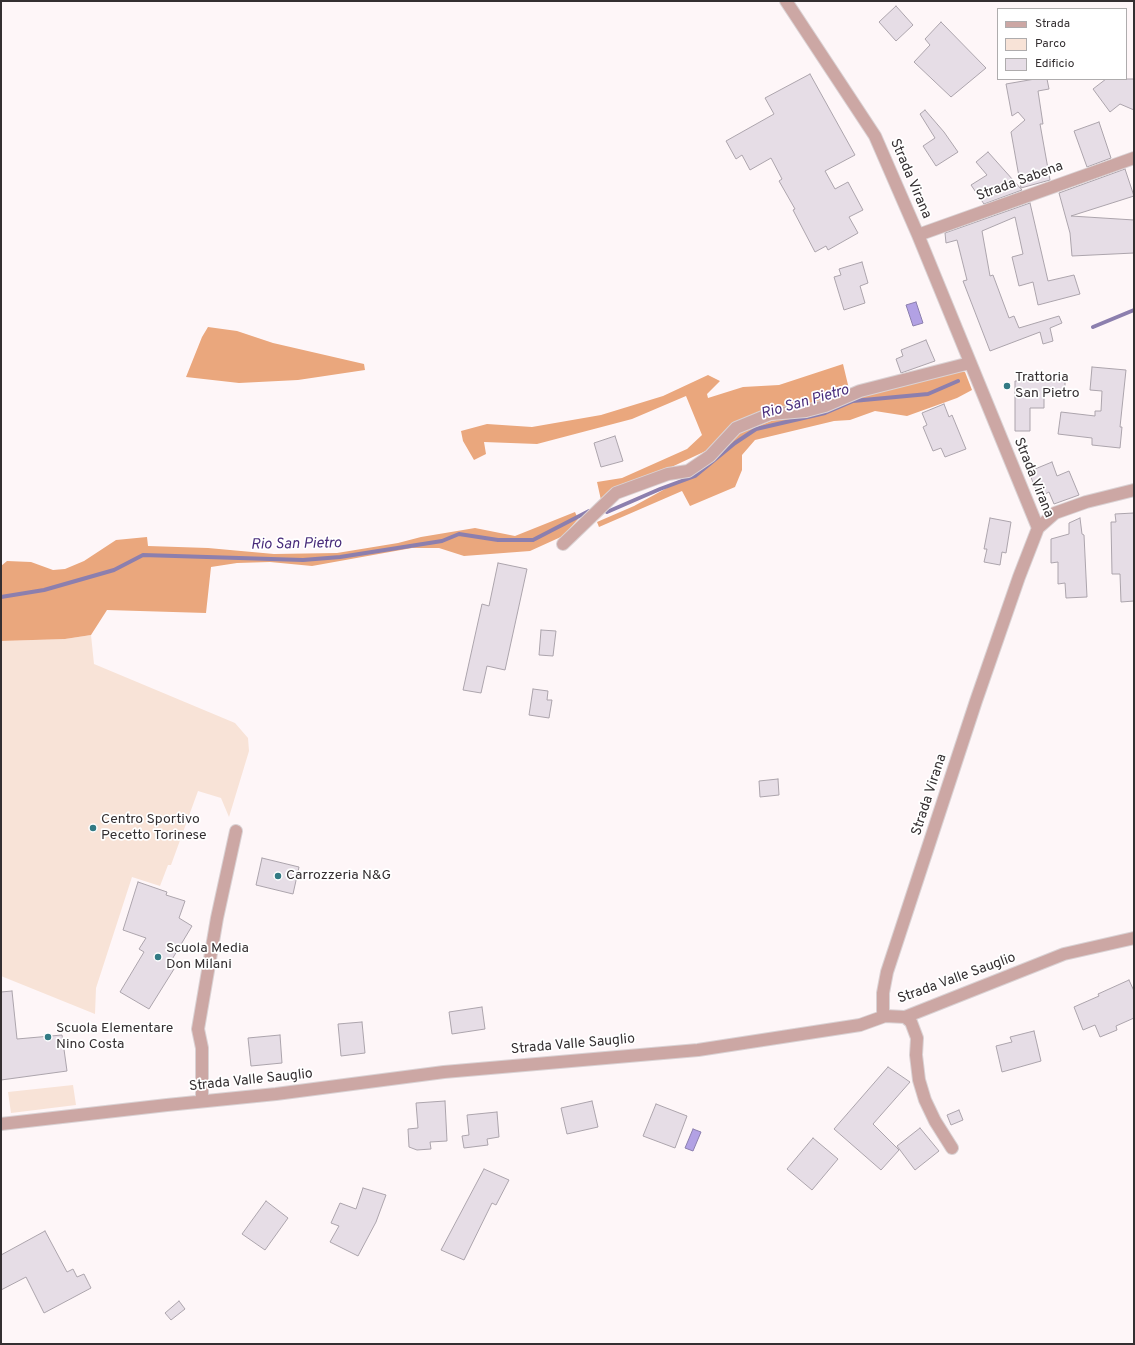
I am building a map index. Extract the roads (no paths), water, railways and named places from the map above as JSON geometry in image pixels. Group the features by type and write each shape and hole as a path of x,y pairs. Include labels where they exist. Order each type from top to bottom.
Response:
{"street":[{"name":"Strada Virana","path":"786,1 875,136 918,235 1038,528 1019,577 976,701 887,972 882,993 883,1011 885,1016"},
{"name":"Strada Sabena","path":"918,235 1081,175 1134,158"},
{"path":"563,544 616,493 668,474 688,471 710,456 736,428 770,414 806,411 826,406 860,391 970,362"},
{"path":"1038,528 1055,514 1086,502 1134,490"},
{"path":"202,1101 202,1048 198,1029 217,918 236,831"},
{"name":"Strada Valle Sauglio","path":"1,1124 276,1094 444,1072 698,1050 860,1025 885,1016 904,1017 1064,954 1134,938"},
{"path":"904,1017 911,1022 917,1038 916,1055 919,1080 925,1100 935,1121 952,1148"}],"waterway":[{"name":"Rio San Pietro","path":"1093,327 1134,310"},
{"name":"Rio San Pietro","path":"607,512 660,489 695,476 735,443 756,429 825,413 853,401 928,394 958,381"},
{"name":"Rio San Pietro","path":"1,597 44,590 114,570 143,555 303,560 340,557 442,541 459,534 498,540 533,540 589,511"}],"place":[{"name":"Trattoria San Pietro","path":"1007,386"},
{"name":"Centro Sportivo Pecetto Torinese","path":"93,828"},
{"name":"Carrozzeria N&G","path":"278,876"},
{"name":"Scuola Media Don Milani","path":"158,957"},
{"name":"Scuola Elementare Nino Costa","path":"48,1037"}]}
